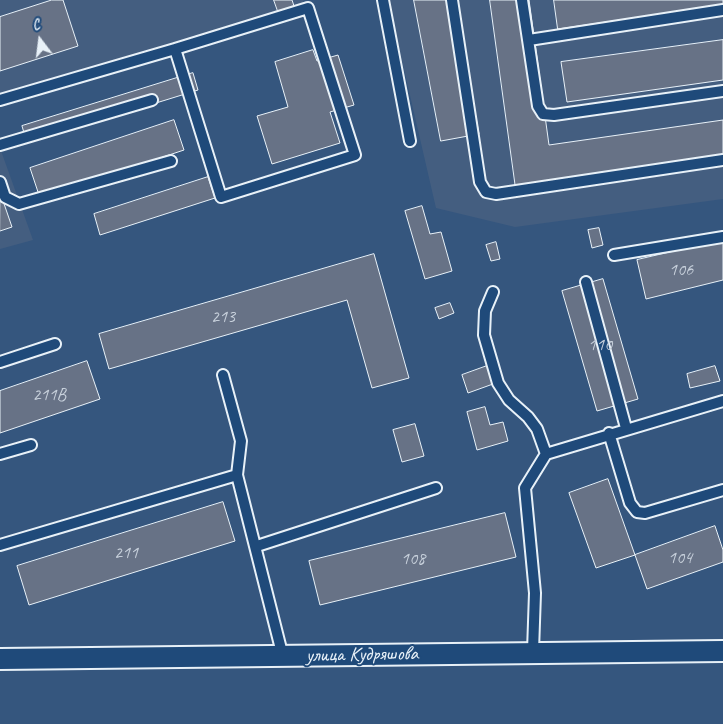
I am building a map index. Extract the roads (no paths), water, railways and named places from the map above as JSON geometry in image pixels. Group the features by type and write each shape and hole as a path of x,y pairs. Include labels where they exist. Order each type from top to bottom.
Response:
{"street":[{"name":"улица Кудряшова","path":"0,659 283,657 533,651 723,651"}],"lane":[{"path":"384,0 410,141"},
{"path":"452,0 480,182 486,192 496,194 723,160"},
{"path":"522,0 538,106 543,114 554,115 723,91"},
{"path":"0,100 175,49 311,4 355,155 221,197 175,49"},
{"path":"529,40 723,10"},
{"path":"0,145 152,100"},
{"path":"0,182 5,197 19,204 171,161"},
{"path":"614,255 723,237"},
{"path":"586,282 626,428"},
{"path":"493,292 485,310 484,335 498,383 509,400 538,429 546,454"},
{"path":"0,362 55,344"},
{"path":"223,375 241,441 237,475 257,546 283,657"},
{"path":"533,651 535,593 525,488 546,454 609,433 723,401"},
{"path":"609,433 630,503 637,512 645,513 723,490"},
{"path":"0,454 31,445"},
{"path":"0,545 237,475"},
{"path":"257,546 436,488"}]}
